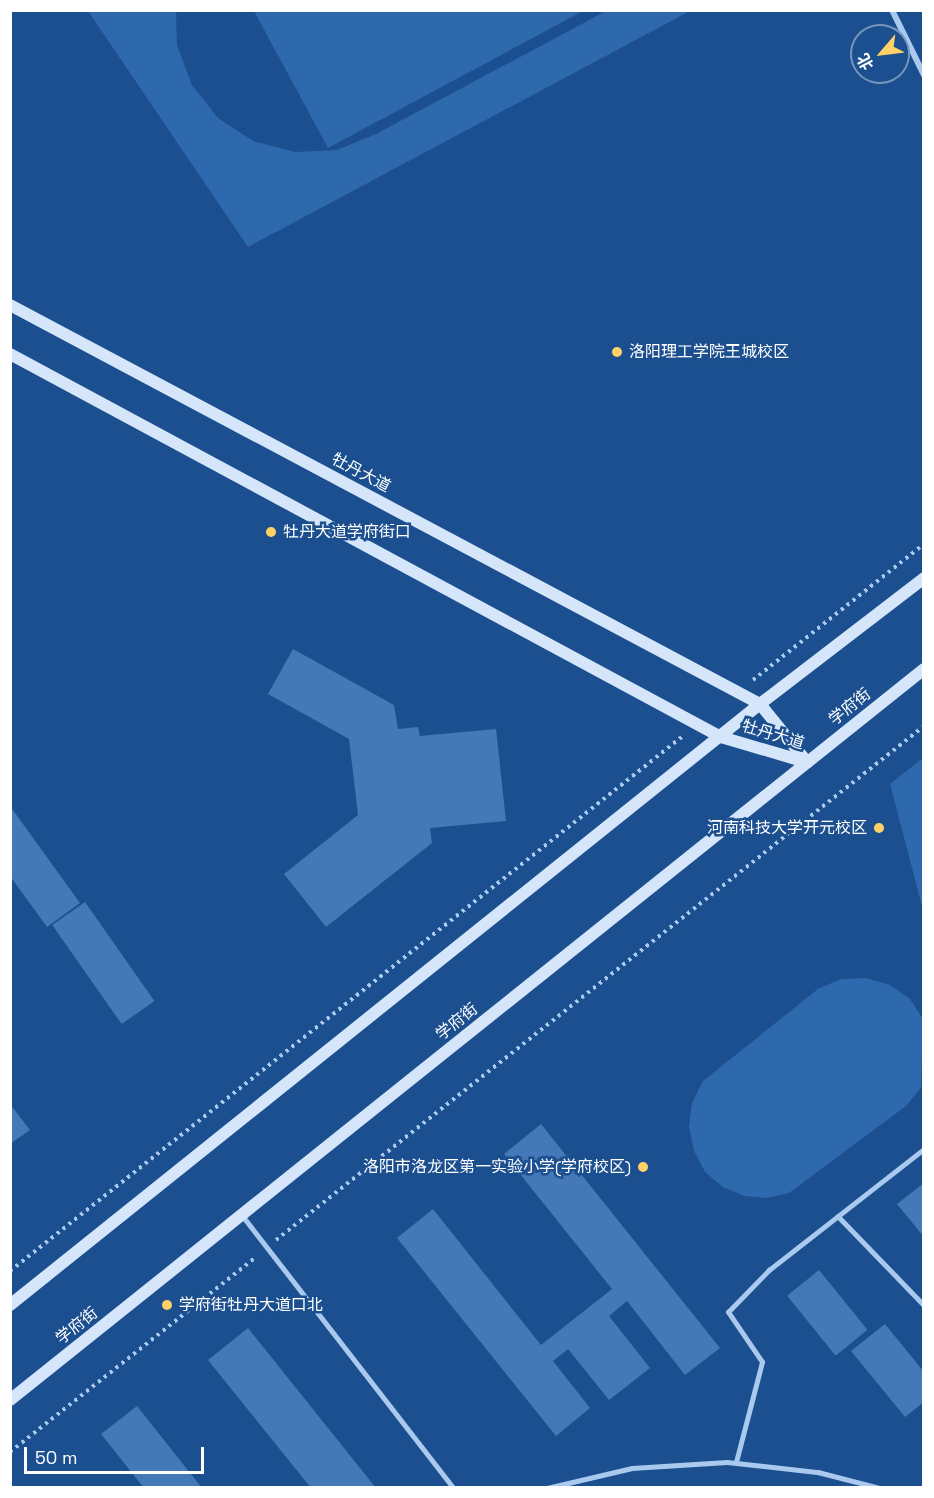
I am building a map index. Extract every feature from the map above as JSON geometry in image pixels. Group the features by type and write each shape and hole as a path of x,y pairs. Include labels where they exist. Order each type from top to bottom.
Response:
{"main road":[{"name":"牡丹大道","path":"10,305 759,704 807,762"},
{"name":"牡丹大道","path":"10,354 721,736 807,762"},
{"path":"10,1305 759,704 924,578"},
{"name":"学府街","path":"10,1400 924,669"}],"street":[{"path":"892,10 924,75"}],"lane":[{"path":"736,1462 762,1362 728,1312 769,1270 924,1149"},
{"path":"242,1215 454,1488"},
{"path":"838,1216 924,1305"},
{"path":"547,1488 632,1468 736,1462 818,1472 880,1488"}],"path":[{"path":"737,692 924,544"},
{"path":"10,1271 698,724"},
{"path":"10,1452 924,726"}],"shaded area":[{"path":"88,11 176,11 177,45 192,85 218,118 253,141 295,152 337,150 376,134 606,11 690,11 248,247"},
{"path":"254,11 583,11 328,148"},
{"path":"923,758 923,910 890,784"},
{"path":"866,978 890,985 910,999 923,1019 921,1088 906,1106 789,1193 767,1198 744,1196 723,1187 705,1172 694,1151 689,1127 692,1103 703,1081 818,989 841,979"}],"building":[{"path":"293,649 394,705 398,729 418,727 420,736 496,729 506,821 430,828 432,843 326,927 284,874 358,815 349,739 268,694"},
{"path":"10,806 80,903 47,927 10,876"},
{"path":"85,902 154,1001 122,1024 52,925"},
{"path":"10,1104 30,1130 10,1144"},
{"path":"541,1124 720,1348 685,1375 627,1301 609,1316 650,1368 609,1400 568,1349 553,1361 590,1408 556,1436 397,1238 433,1209 541,1345 612,1289 504,1154"},
{"path":"924,1183 924,1237 897,1204"},
{"path":"819,1270 867,1330 836,1356 787,1296"},
{"path":"885,1324 924,1372 924,1402 905,1417 851,1351"},
{"path":"248,1328 376,1488 311,1488 208,1360"},
{"path":"137,1406 202,1488 144,1488 101,1434"}],"place":[{"name":"洛阳理工学院王城校区","path":"617,352"},
{"name":"牡丹大道学府街口","path":"271,532"},
{"name":"河南科技大学开元校区","path":"879,828"},
{"name":"洛阳市洛龙区第一实验小学(学府校区)","path":"643,1167"},
{"name":"学府街牡丹大道口北","path":"167,1305"}]}
